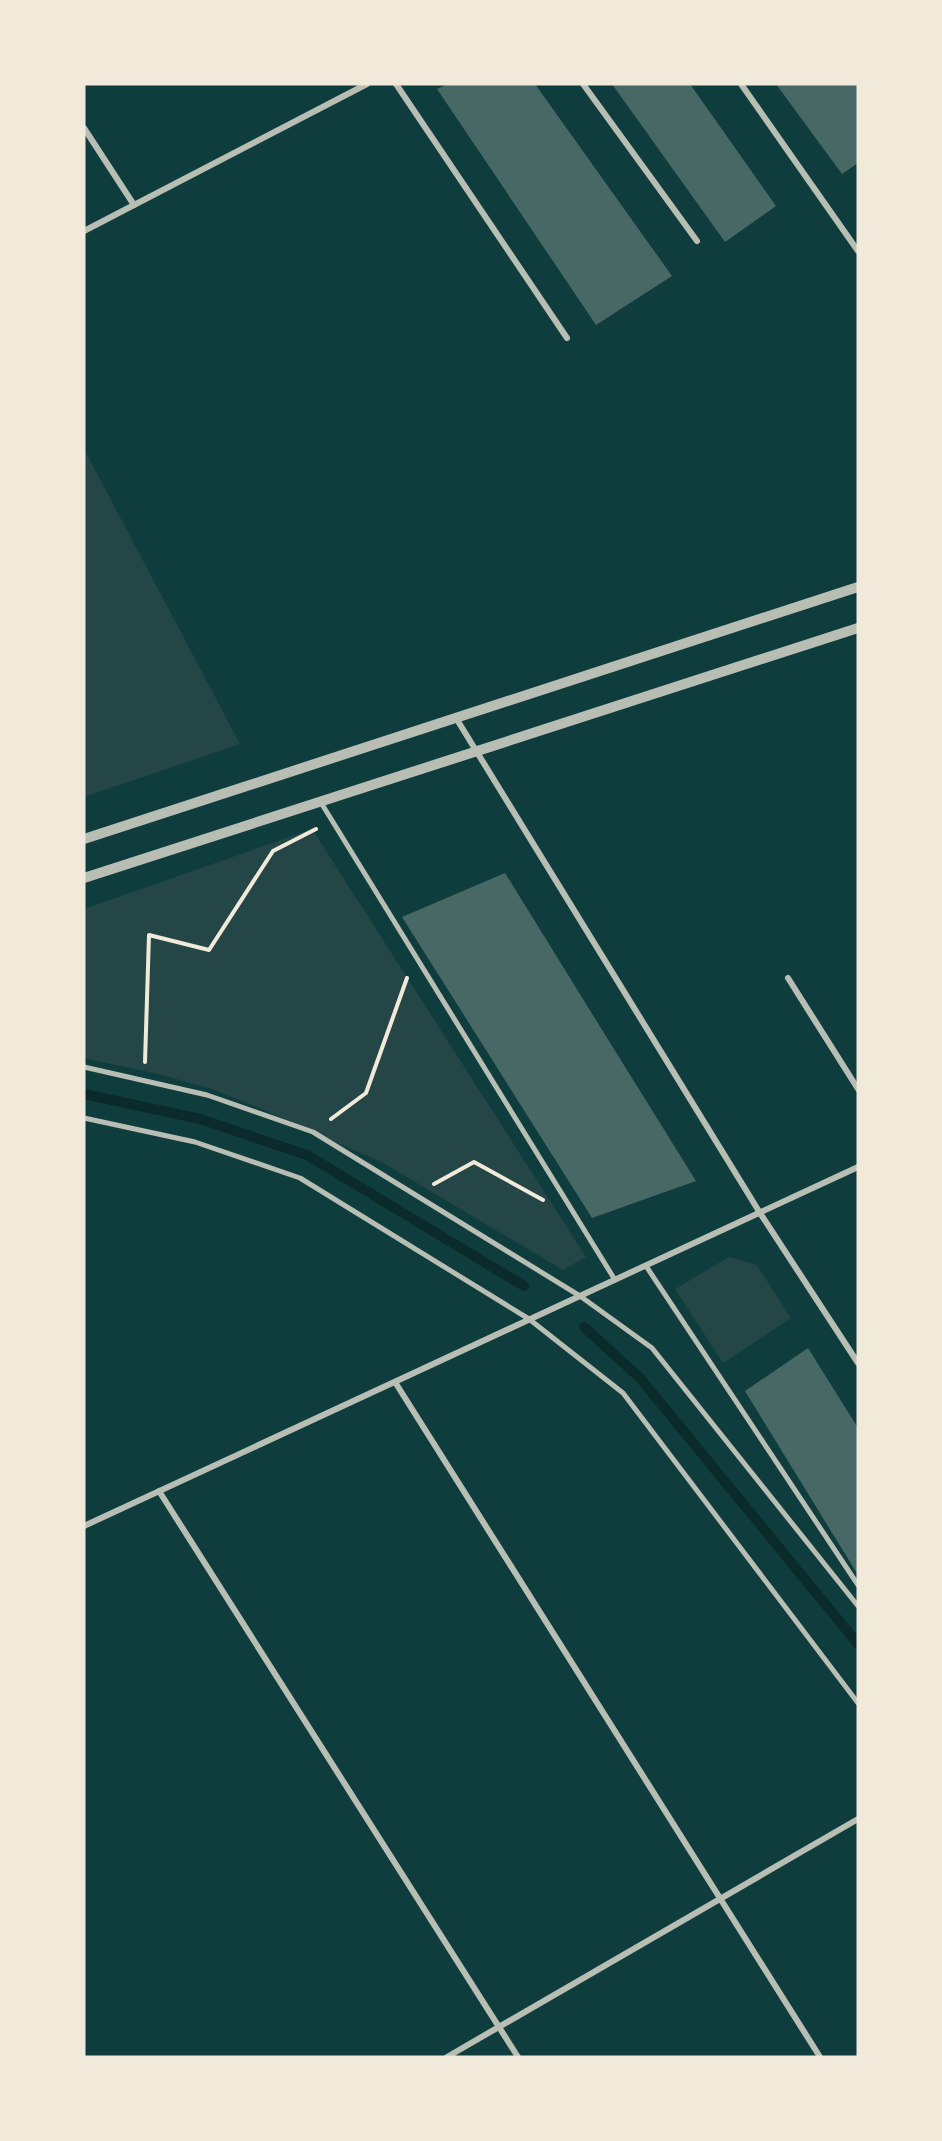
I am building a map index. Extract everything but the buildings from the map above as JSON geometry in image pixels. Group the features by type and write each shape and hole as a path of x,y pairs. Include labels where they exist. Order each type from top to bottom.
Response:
{"street":[{"path":"84,231 367,84"},
{"path":"396,84 567,338"},
{"path":"583,84 697,242"},
{"path":"741,84 858,251"},
{"path":"84,128 134,205"},
{"path":"84,839 858,587"},
{"path":"84,878 858,628"},
{"path":"456,718 760,1212 858,1363"},
{"path":"320,801 615,1280"},
{"path":"788,978 858,1089"},
{"path":"84,1067 207,1095 313,1132 580,1296 652,1348 858,1605"},
{"path":"84,1118 195,1142 300,1178 529,1319 623,1394 858,1703"},
{"path":"84,1526 858,1167"},
{"path":"646,1266 858,1585"},
{"path":"395,1382 820,2057"},
{"path":"159,1491 518,2057"},
{"path":"447,2057 858,1819"}],"path":[{"path":"144,1081 149,935 209,950 273,851 332,821"},
{"path":"313,1132 366,1093 415,956"},
{"path":"414,1194 474,1162 578,1220"}],"shaded area":[{"path":"84,449 240,744 84,797"},
{"path":"312,829 586,1257 563,1270 385,1164 264,1110 212,1089 158,1074 84,1058 84,909"},
{"path":"729,1257 757,1265 791,1318 723,1363 675,1289"}],"waterway":[{"path":"84,1094 200,1119 307,1155 524,1286"},
{"path":"584,1327 640,1378 858,1644"}]}
